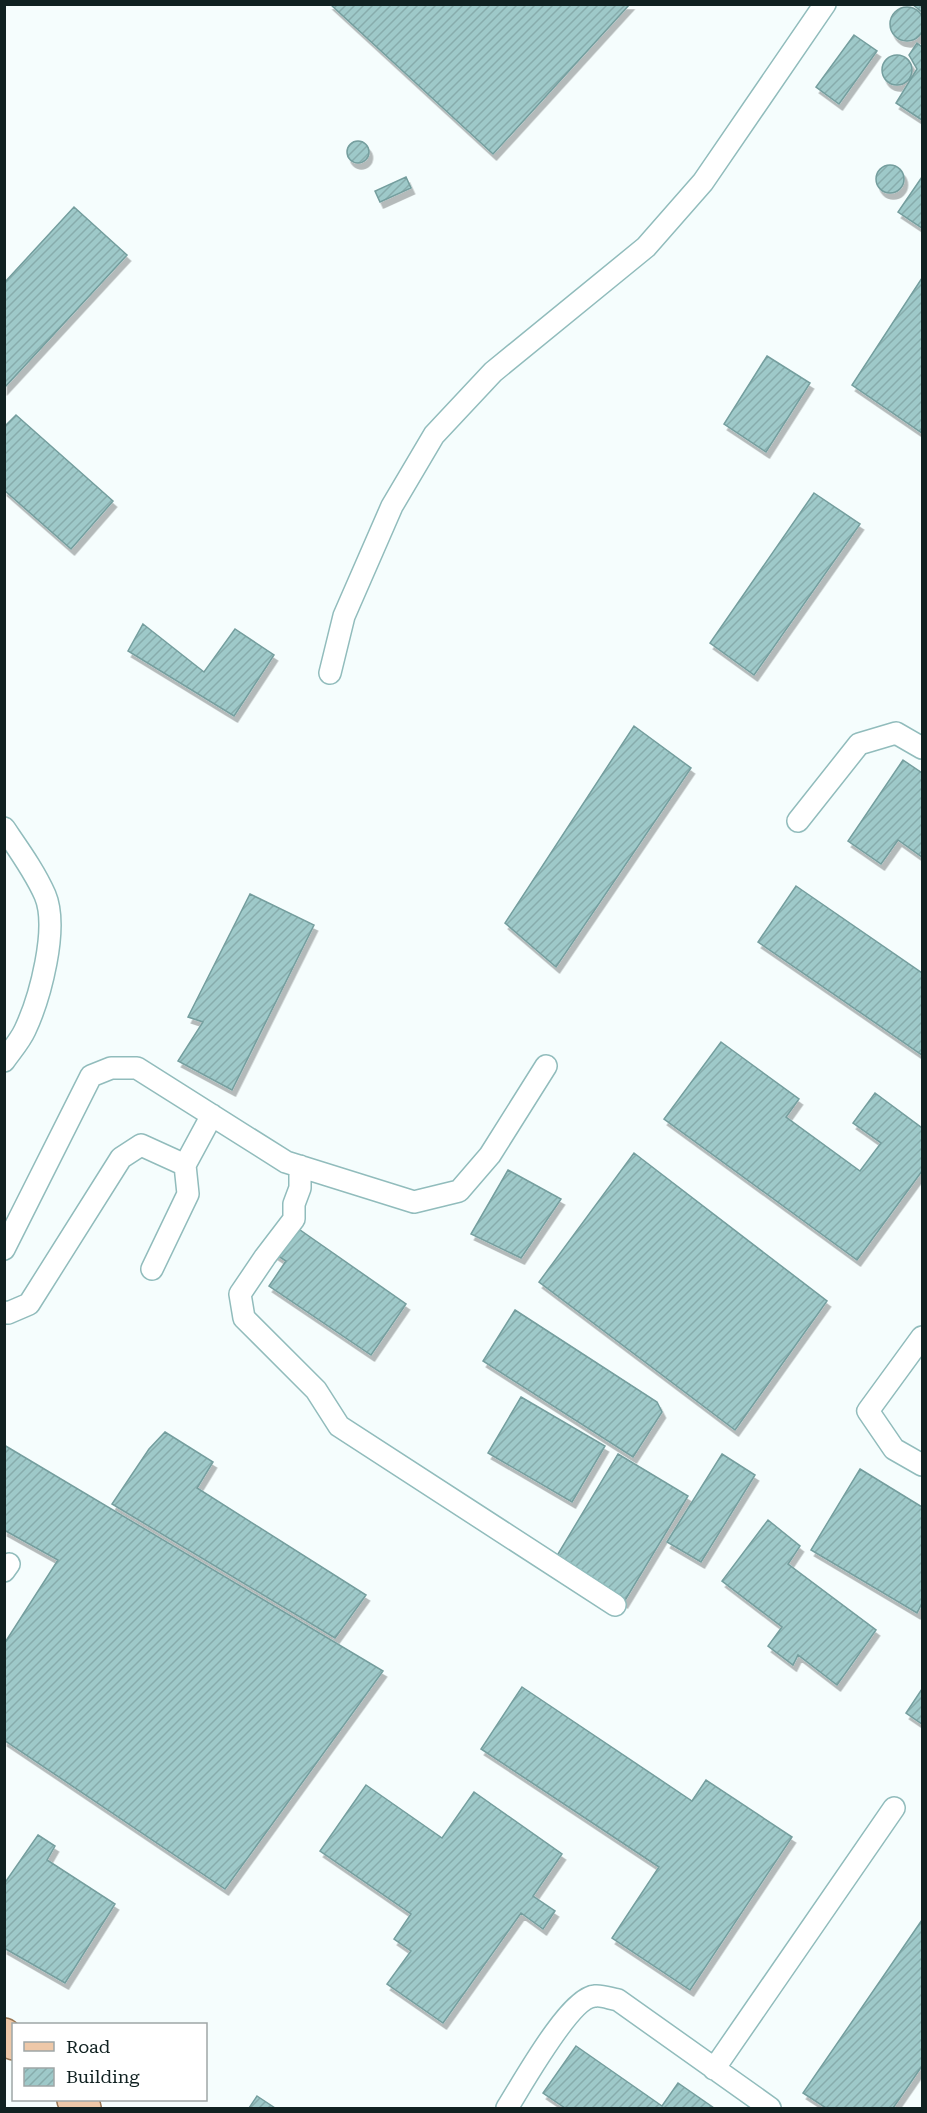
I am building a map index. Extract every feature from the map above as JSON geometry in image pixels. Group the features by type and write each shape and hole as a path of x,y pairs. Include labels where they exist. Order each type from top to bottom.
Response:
{"lane":[{"path":"330,673 348,606 392,506 434,435 492,372 646,247 703,182 825,4"},
{"path":"798,821 859,744 896,733 922,748"},
{"path":"4,828 25,859 46,897 50,930 44,978 25,1031 4,1061"},
{"path":"4,1249 91,1076 111,1068 137,1068 286,1162 414,1202 459,1191 490,1155 546,1066"},
{"path":"152,1269 188,1194 185,1166 212,1115"},
{"path":"4,1312 8,1313 29,1304 121,1158 141,1144 185,1166"},
{"path":"300,1166 300,1188 294,1204 294,1219 240,1294 244,1318 316,1390 339,1426 615,1605"},
{"path":"922,1337 868,1411 894,1449 922,1466"},
{"path":"714,2069 894,1808"},
{"path":"507,2109 564,2018 577,2004 594,1995 618,2000 770,2109"}],"building":[{"path":"330,4 630,4 493,154"},
{"path":"912,4 922,4 922,12"},
{"path":"907,7 919,12 924,24 919,36 907,41 895,36 890,24 895,12"},
{"path":"854,35 877,51 839,104 816,87"},
{"path":"917,43 922,47 922,120 896,103 917,69 909,55"},
{"path":"897,55 908,59 912,70 908,81 897,85 886,81 882,70 886,59"},
{"path":"354,141 362,141 369,148 369,156 362,163 354,163 347,156 347,148"},
{"path":"890,165 900,169 904,179 900,189 890,193 880,189 876,179 880,169"},
{"path":"406,177 411,188 380,202 375,191"},
{"path":"922,177 922,228 898,212"},
{"path":"74,207 127,255 4,388 4,283"},
{"path":"922,278 922,433 852,385"},
{"path":"767,356 810,383 766,452 724,424"},
{"path":"16,415 113,501 71,549 4,490 4,427"},
{"path":"814,493 860,524 754,675 710,643"},
{"path":"143,624 204,672 235,629 274,655 234,716 128,651"},
{"path":"634,726 691,768 556,967 505,923"},
{"path":"903,760 922,773 922,857 898,840 881,864 848,841"},
{"path":"796,886 922,973 922,1055 758,942"},
{"path":"250,894 314,925 232,1090 178,1061 203,1022 188,1017"},
{"path":"721,1042 799,1099 786,1117 860,1171 881,1143 853,1123 875,1093 922,1128 922,1171 857,1260 664,1119"},
{"path":"634,1153 827,1301 735,1430 539,1282"},
{"path":"508,1170 561,1199 521,1258 471,1234"},
{"path":"293,1225 406,1304 371,1355 269,1286 286,1261 272,1252"},
{"path":"515,1310 657,1402 662,1412 633,1457 483,1361"},
{"path":"521,1397 605,1446 572,1502 488,1453"},
{"path":"165,1432 213,1462 197,1488 366,1595 335,1638 112,1504 149,1449"},
{"path":"4,1445 383,1671 225,1889 4,1740 4,1644 58,1560 4,1530"},
{"path":"618,1454 688,1496 624,1602 555,1559"},
{"path":"722,1454 755,1475 701,1562 667,1542"},
{"path":"860,1469 922,1507 922,1603 917,1613 811,1550"},
{"path":"768,1520 800,1546 788,1564 876,1630 837,1685 798,1655 793,1665 768,1646 782,1627 722,1581"},
{"path":"522,1687 692,1801 706,1780 792,1837 690,1990 612,1938 659,1867 481,1749"},
{"path":"922,1689 922,1724 906,1713"},
{"path":"366,1785 442,1838 474,1792 562,1854 533,1896 555,1911 543,1929 521,1913 443,2023 387,1984 411,1951 394,1939 411,1914 320,1851"},
{"path":"38,1835 55,1846 47,1860 115,1904 65,1983 4,1948 4,1884"},
{"path":"922,1920 922,2066 893,2108 826,2108 803,2093"},
{"path":"576,2046 662,2106 678,2083 714,2108 565,2108 543,2093"},
{"path":"257,2096 275,2108 249,2108"}]}
